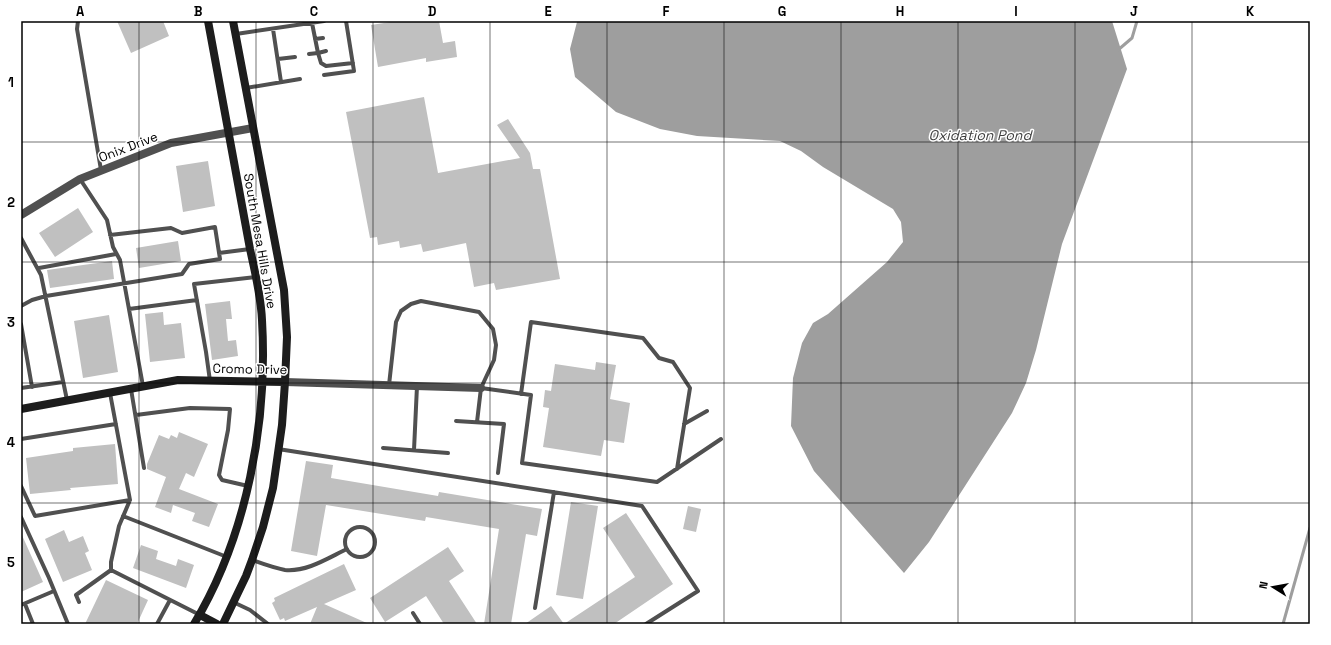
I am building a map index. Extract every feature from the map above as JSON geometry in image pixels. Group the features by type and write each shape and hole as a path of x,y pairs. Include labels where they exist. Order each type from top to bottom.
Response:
{"street":[{"name":"South Mesa Hills Drive","path":"194,624 200,615 227,557 242,510 257,438 262,381 262,320 256,277 208,21"},
{"name":"South Mesa Hills Drive","path":"223,624 252,560 263,527 273,488 282,425 287,337 284,290 233,21"},
{"name":"Onix Drive","path":"21,215 80,178 170,143 253,128"},
{"name":"Cromo Drive","path":"21,409 178,380 262,381 481,388"},
{"path":"200,615 217,624"}],"lane":[{"path":"78,21 77,29 101,170"},
{"path":"236,34 324,21"},
{"path":"324,75 354,71 346,21"},
{"path":"312,23 321,63 326,66 353,63"},
{"path":"273,29 281,82"},
{"path":"342,34 348,33"},
{"path":"315,39 323,38"},
{"path":"344,48 350,47"},
{"path":"309,54 326,51"},
{"path":"278,59 295,57"},
{"path":"246,88 300,79"},
{"path":"80,178 107,220 113,247 120,260 143,387"},
{"path":"21,306 32,300 46,296 182,274 189,264 220,259 215,227 182,233 171,228 110,235"},
{"path":"21,238 39,268 67,401"},
{"path":"219,253 250,249"},
{"path":"39,268 116,254"},
{"path":"210,381 194,284 256,277"},
{"path":"129,309 197,300"},
{"path":"388,385 396,322 401,311 411,304 421,301 479,312 493,329 496,345 494,360 481,388 478,422"},
{"path":"521,394 531,322 643,338 659,358 673,362 690,388 677,469"},
{"path":"21,324 32,386"},
{"path":"21,388 63,382"},
{"path":"414,450 417,386"},
{"path":"481,388 531,395 522,463 657,482 721,439"},
{"path":"131,389 144,468"},
{"path":"110,393 130,500 119,526 111,562 111,570"},
{"path":"136,415 190,408 230,409 228,430 219,475 222,480 248,486"},
{"path":"684,424 707,411"},
{"path":"456,421 504,424 498,473"},
{"path":"21,439 116,424"},
{"path":"383,448 448,453"},
{"path":"278,449 642,506 698,591 646,624"},
{"path":"21,486 35,516 130,500"},
{"path":"535,608 554,492"},
{"path":"123,516 227,557"},
{"path":"21,517 68,624"},
{"path":"360,528 370,531 375,539 374,549 367,555 358,557 350,553 347,549 346,539 351,531 360,528"},
{"path":"252,560 275,568 295,570 304,568 347,549"},
{"path":"111,570 200,615"},
{"path":"79,602 76,595 111,570"},
{"path":"33,624 23,604 54,590"},
{"path":"157,624 170,600"},
{"path":"233,602 250,610 268,624"},
{"path":"413,614 420,624"}],"water":[{"name":"Oxidation Pond","path":"1112,21 1127,69 1062,244 1036,350 1026,383 1012,413 929,542 904,573 814,471 791,426 793,378 802,343 813,323 828,314 887,262 903,242 901,222 893,209 823,167 801,151 780,141 697,136 660,129 616,112 575,77 570,49 577,22"}],"building":[{"path":"117,21 163,21 169,36 131,53"},
{"path":"397,21 439,21 443,43 455,41 457,57 426,62 426,58 378,67 371,25"},
{"path":"424,97 438,173 520,158 497,125 508,119 530,153 533,169 540,169 560,279 496,290 494,283 474,287 466,243 423,252 421,244 400,248 399,241 378,245 377,237 370,238 346,112"},
{"path":"208,161 215,206 183,212 176,166"},
{"path":"78,208 93,232 55,257 39,233"},
{"path":"178,241 181,261 139,268 136,248"},
{"path":"112,261 114,279 50,288 47,270"},
{"path":"230,301 232,319 226,319 228,341 236,340 238,356 212,360 205,304"},
{"path":"163,312 164,325 181,323 185,358 150,362 145,314"},
{"path":"109,315 118,372 83,378 74,321"},
{"path":"596,362 616,365 610,399 630,403 624,443 604,440 601,456 543,447 549,408 543,407 545,390 551,391 555,364 595,370"},
{"path":"179,432 208,444 194,477 186,473 179,489 218,504 209,527 192,521 195,513 173,505 171,513 155,507 166,477 147,469 147,464 159,435 169,439 171,435 177,438"},
{"path":"115,444 118,484 70,488 71,490 30,494 26,458 73,451 73,448"},
{"path":"306,461 333,465 331,478 438,496 439,492 542,509 537,536 526,534 511,624 484,624 499,529 426,517 425,521 326,505 317,556 291,551"},
{"path":"571,502 598,506 583,599 556,595"},
{"path":"688,506 701,509 696,532 683,529"},
{"path":"626,513 673,584 614,624 564,624 635,577 603,528"},
{"path":"64,530 69,542 83,536 89,551 85,553 92,570 63,582 45,539"},
{"path":"21,533 43,582 21,592"},
{"path":"141,545 158,551 156,559 176,566 178,559 194,565 186,588 133,568"},
{"path":"448,547 464,571 449,581 477,624 444,624 426,596 385,622 370,598"},
{"path":"344,564 356,590 324,604 369,624 310,624 317,607 285,621 284,618 280,620 272,603 275,601 274,598"},
{"path":"106,580 148,600 137,624 85,624"},
{"path":"551,606 564,624 525,624"}],"waterway":[{"path":"1118,50 1132,38 1137,21"},
{"path":"1283,624 1310,528"}]}
